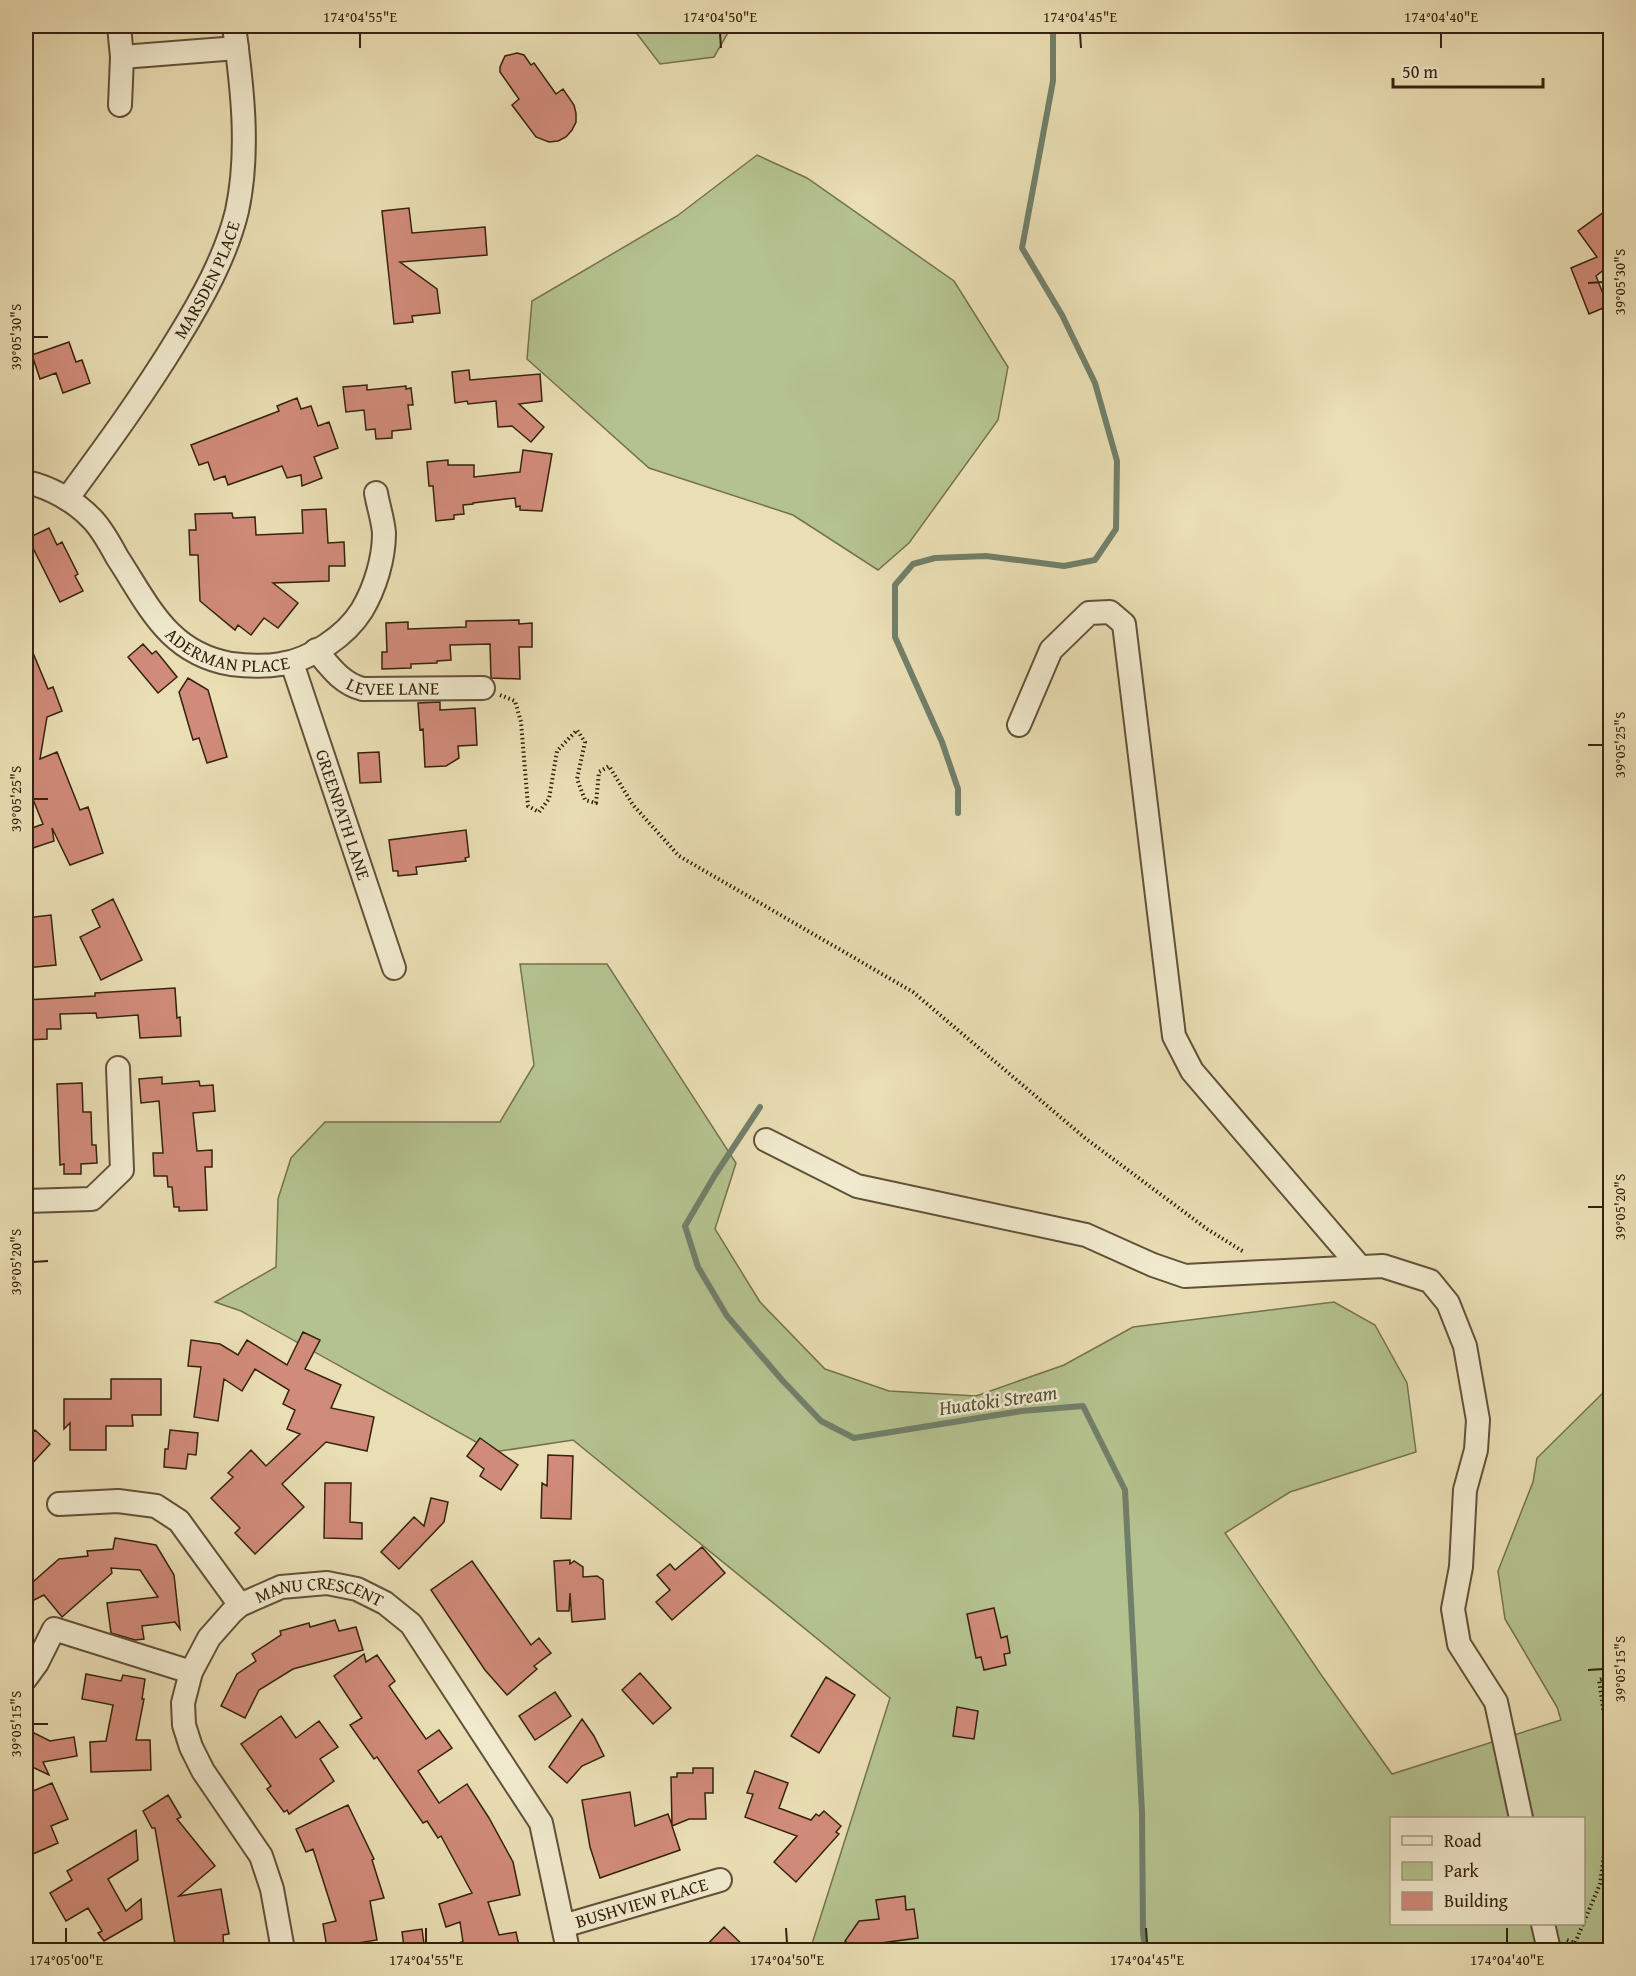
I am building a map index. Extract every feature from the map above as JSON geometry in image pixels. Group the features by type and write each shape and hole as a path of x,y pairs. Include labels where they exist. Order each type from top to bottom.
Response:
{"street":[{"path":"119,26 122,57 120,105"},
{"path":"122,57 235,37"},
{"name":"MARSDEN PLACE","path":"68,499 154,378 192,316 229,240 237,210 243,157 243,124 235,37"},
{"name":"ADERMAN PLACE","path":"26,482 68,499 94,520 161,624 178,641 195,653 218,662 244,666 292,663 338,637 358,616 369,597 380,567 384,532 376,493"},
{"path":"1018,725 1051,650 1089,613 1110,612 1124,624 1174,1036 1192,1071 1360,1267"},
{"name":"LEVEE LANE","path":"316,650 344,682 363,689 483,688"},
{"name":"GREENPATH LANE","path":"292,663 394,968"},
{"path":"26,1201 92,1199 122,1170 118,1068"},
{"path":"766,1140 857,1186 1086,1235 1153,1265 1185,1276 1383,1266 1430,1281 1448,1303 1465,1346 1478,1420 1476,1450 1466,1490 1461,1567 1453,1609 1460,1644 1496,1702 1521,1817"},
{"path":"59,1504 117,1501 156,1506 179,1521 240,1605"},
{"name":"MANU CRESCENT","path":"283,1950 272,1889 261,1856 204,1771 191,1746 184,1725 183,1702 191,1672 209,1638 240,1605 281,1587 327,1583 357,1589 385,1603 411,1624 541,1824 568,1950"},
{"path":"26,1678 37,1663 54,1629 191,1672"},
{"name":"BUSHVIEW PLACE","path":"563,1926 720,1880"}],"path":[{"path":"483,688 515,701 521,722 528,806 539,812 549,799 557,750 578,730 585,742 577,779 585,800 596,803 599,772 609,766 633,806 679,856 913,992 1085,1138 1207,1229 1247,1253"},
{"path":"1611,1676 1599,1680 1611,1756"},
{"path":"1585,1919 1600,1884 1611,1812"},
{"path":"1546,1935 1575,1943 1583,1925"}],"green space":[{"path":"631,26 732,26 714,57 660,64"},
{"path":"757,155 807,178 954,281 1008,367 998,420 909,543 878,570 793,515 649,468 527,359 532,301 677,216"},
{"path":"520,964 607,964 736,1163 715,1229 760,1302 825,1369 889,1391 976,1396 1064,1365 1133,1327 1334,1302 1375,1325 1407,1383 1416,1452 1290,1492 1225,1533 1392,1774 1561,1720 1557,1707 1505,1619 1498,1571 1533,1482 1537,1458 1610,1386 1610,1950 810,1950 890,1698 573,1440 494,1452 241,1311 215,1302 276,1267 278,1199 291,1158 325,1122 500,1122 534,1065"}],"building":[{"path":"517,53 524,55 531,65 534,63 556,94 563,89 574,105 576,122 566,137 549,142 536,137 512,105 519,99 500,72 500,67 505,56"},
{"path":"1611,207 1611,276 1605,269 1596,276 1608,306 1589,314 1571,268 1597,257 1578,231"},
{"path":"409,208 412,233 485,227 487,255 400,262 437,289 440,313 412,316 413,322 394,324 382,211"},
{"path":"69,342 76,362 82,360 90,383 63,393 56,373 40,379 32,355"},
{"path":"469,370 470,380 540,374 542,401 519,404 544,427 531,442 512,426 498,427 496,401 455,403 452,372"},
{"path":"367,385 367,390 406,386 406,389 411,388 413,405 408,405 411,429 392,431 392,438 376,439 375,429 366,430 364,410 346,412 343,387"},
{"path":"297,398 301,409 311,406 318,426 329,422 338,448 314,457 322,478 302,486 301,475 287,478 282,466 228,485 225,476 214,480 208,462 199,465 191,445 279,411 277,406"},
{"path":"523,450 552,454 542,511 520,510 520,506 516,507 515,498 463,505 464,514 454,515 454,519 436,521 433,486 429,486 427,462 448,460 448,465 474,465 474,477 520,472"},
{"path":"326,509 328,543 344,542 345,566 329,566 329,581 273,583 298,603 278,628 264,618 251,635 238,625 235,630 200,601 198,555 190,555 189,530 196,530 195,514 232,513 233,518 255,517 256,535 303,533 302,510"},
{"path":"49,528 57,545 62,542 78,574 75,576 83,591 60,602 28,538"},
{"path":"519,620 519,624 532,623 532,647 519,647 520,679 491,678 490,644 450,645 451,660 411,664 411,668 382,669 382,652 387,652 386,623 408,622 408,629 466,627 466,621"},
{"path":"26,636 48,689 53,687 62,711 47,717 40,759 57,752 80,810 88,807 103,853 70,865 52,828 54,841 33,848 27,830 43,824 30,792 26,792"},
{"path":"143,644 152,654 156,651 177,677 158,693 128,657"},
{"path":"188,678 208,690 227,757 207,763 199,738 193,740 179,692"},
{"path":"440,702 440,710 475,708 477,745 458,746 459,758 446,766 425,767 423,729 420,730 418,703"},
{"path":"379,752 381,782 360,783 358,753"},
{"path":"466,830 469,857 465,858 466,861 416,867 417,874 398,876 398,871 393,871 389,840"},
{"path":"113,899 142,960 101,980 80,937 100,927 92,910"},
{"path":"51,915 56,965 26,968 26,918"},
{"path":"175,988 181,1036 140,1038 138,1015 97,1018 96,1013 60,1014 61,1029 47,1029 47,1039 26,1040 26,1000"},
{"path":"162,1077 162,1084 199,1081 200,1086 213,1085 215,1111 193,1113 197,1151 212,1150 212,1167 205,1167 207,1210 179,1211 179,1207 174,1207 172,1187 168,1187 167,1176 154,1176 153,1153 163,1153 159,1101 141,1103 139,1079"},
{"path":"82,1083 83,1112 91,1112 92,1145 96,1145 97,1163 81,1164 81,1174 64,1174 64,1164 60,1165 57,1084"},
{"path":"303,1332 320,1340 305,1369 341,1385 331,1408 374,1417 367,1451 326,1442 282,1484 304,1507 255,1554 235,1533 240,1528 211,1498 233,1477 228,1473 251,1450 266,1466 300,1434 287,1429 295,1410 283,1404 289,1390 255,1369 242,1391 224,1379 218,1421 194,1417 201,1367 188,1366 191,1340 220,1344 238,1355 247,1340 287,1365"},
{"path":"111,1379 161,1379 161,1415 132,1415 133,1426 106,1426 106,1450 70,1450 70,1423 64,1429 64,1399 111,1399"},
{"path":"35,1430 50,1444 26,1470 26,1440"},
{"path":"170,1430 198,1433 196,1455 188,1454 186,1469 164,1467 165,1449 168,1449"},
{"path":"480,1438 518,1465 501,1490 480,1476 484,1469 467,1456"},
{"path":"548,1455 573,1456 571,1519 541,1518 542,1483 547,1486"},
{"path":"325,1483 351,1483 350,1522 362,1523 362,1539 324,1538"},
{"path":"431,1498 448,1502 444,1522 399,1569 381,1552 414,1517 424,1526"},
{"path":"115,1538 156,1545 174,1575 180,1629 175,1622 142,1626 144,1639 135,1640 111,1633 107,1603 158,1597 140,1570 111,1568 112,1573 62,1617 44,1595 26,1604 26,1588 59,1559 88,1556 87,1551 113,1549"},
{"path":"702,1547 725,1573 672,1620 656,1602 670,1590 657,1575 670,1564 675,1570"},
{"path":"570,1560 570,1564 574,1561 583,1567 583,1577 597,1576 603,1580 605,1619 572,1622 570,1593 569,1611 557,1611 554,1561"},
{"path":"472,1561 531,1645 539,1638 551,1653 534,1666 537,1669 507,1695 485,1670 431,1590"},
{"path":"994,1608 1001,1638 1007,1636 1010,1653 1004,1654 1006,1665 984,1670 981,1657 976,1658 967,1614"},
{"path":"335,1620 339,1631 356,1627 363,1650 293,1669 259,1690 245,1718 221,1706 237,1674 256,1661 252,1654 281,1635 280,1631 309,1623 310,1627"},
{"path":"364,1654 366,1662 377,1655 395,1681 389,1686 426,1739 439,1730 452,1748 418,1771 439,1803 467,1784 513,1862 520,1895 488,1902 499,1935 516,1932 520,1950 462,1950 460,1922 446,1927 439,1904 472,1893 441,1836 438,1838 427,1821 423,1823 377,1757 374,1759 350,1725 362,1718 334,1676"},
{"path":"640,1673 671,1708 653,1724 622,1690"},
{"path":"86,1674 121,1681 123,1675 145,1679 142,1699 144,1699 136,1740 150,1740 151,1770 91,1772 90,1742 106,1741 113,1705 82,1699"},
{"path":"826,1677 855,1695 819,1753 791,1736"},
{"path":"555,1692 571,1716 535,1740 519,1716"},
{"path":"957,1707 978,1711 974,1739 953,1736"},
{"path":"281,1716 296,1738 319,1721 338,1747 320,1759 334,1781 289,1814 287,1810 284,1812 267,1789 271,1786 241,1744"},
{"path":"582,1719 604,1756 582,1766 567,1783 549,1767"},
{"path":"26,1721 30,1731 50,1741 74,1737 77,1756 43,1762 49,1775 26,1764"},
{"path":"693,1768 713,1768 713,1793 705,1793 706,1819 689,1819 672,1826 680,1850 600,1878 590,1847 582,1800 630,1792 635,1826 668,1814 672,1825 671,1777 677,1777 677,1773 693,1773"},
{"path":"755,1771 788,1783 779,1808 811,1820 816,1814 819,1816 824,1811 841,1826 836,1832 839,1834 796,1882 774,1862 797,1836 745,1817 753,1794 747,1793"},
{"path":"52,1783 68,1819 51,1826 58,1843 26,1857 26,1794"},
{"path":"168,1795 181,1817 177,1819 215,1866 179,1896 221,1889 229,1934 223,1935 224,1950 176,1950 155,1828 152,1828 143,1811"},
{"path":"348,1805 374,1859 372,1860 384,1898 370,1901 377,1940 327,1948 323,1924 336,1921 313,1849 306,1852 296,1829"},
{"path":"136,1830 138,1860 108,1879 126,1911 141,1899 142,1919 104,1941 98,1933 102,1931 88,1908 66,1921 50,1893 72,1880 67,1871"},
{"path":"905,1896 906,1910 914,1909 918,1938 881,1943 881,1945 861,1950 845,1941 859,1921 879,1919 876,1900"},
{"path":"724,1927 748,1950 702,1950"},
{"path":"422,1929 424,1944 404,1947 402,1932"}],"waterway":[{"path":"958,813 958,789 942,742 895,637 895,585 913,564 935,558 986,556 1064,566 1095,560 1116,529 1117,461 1095,383 1062,315 1022,248 1053,81 1053,26"},
{"name":"Huatoki Stream","path":"760,1107 715,1175 685,1226 698,1267 727,1316 821,1421 854,1438 1022,1411 1083,1406 1125,1490 1142,1812 1143,1934 1146,1950"}]}
